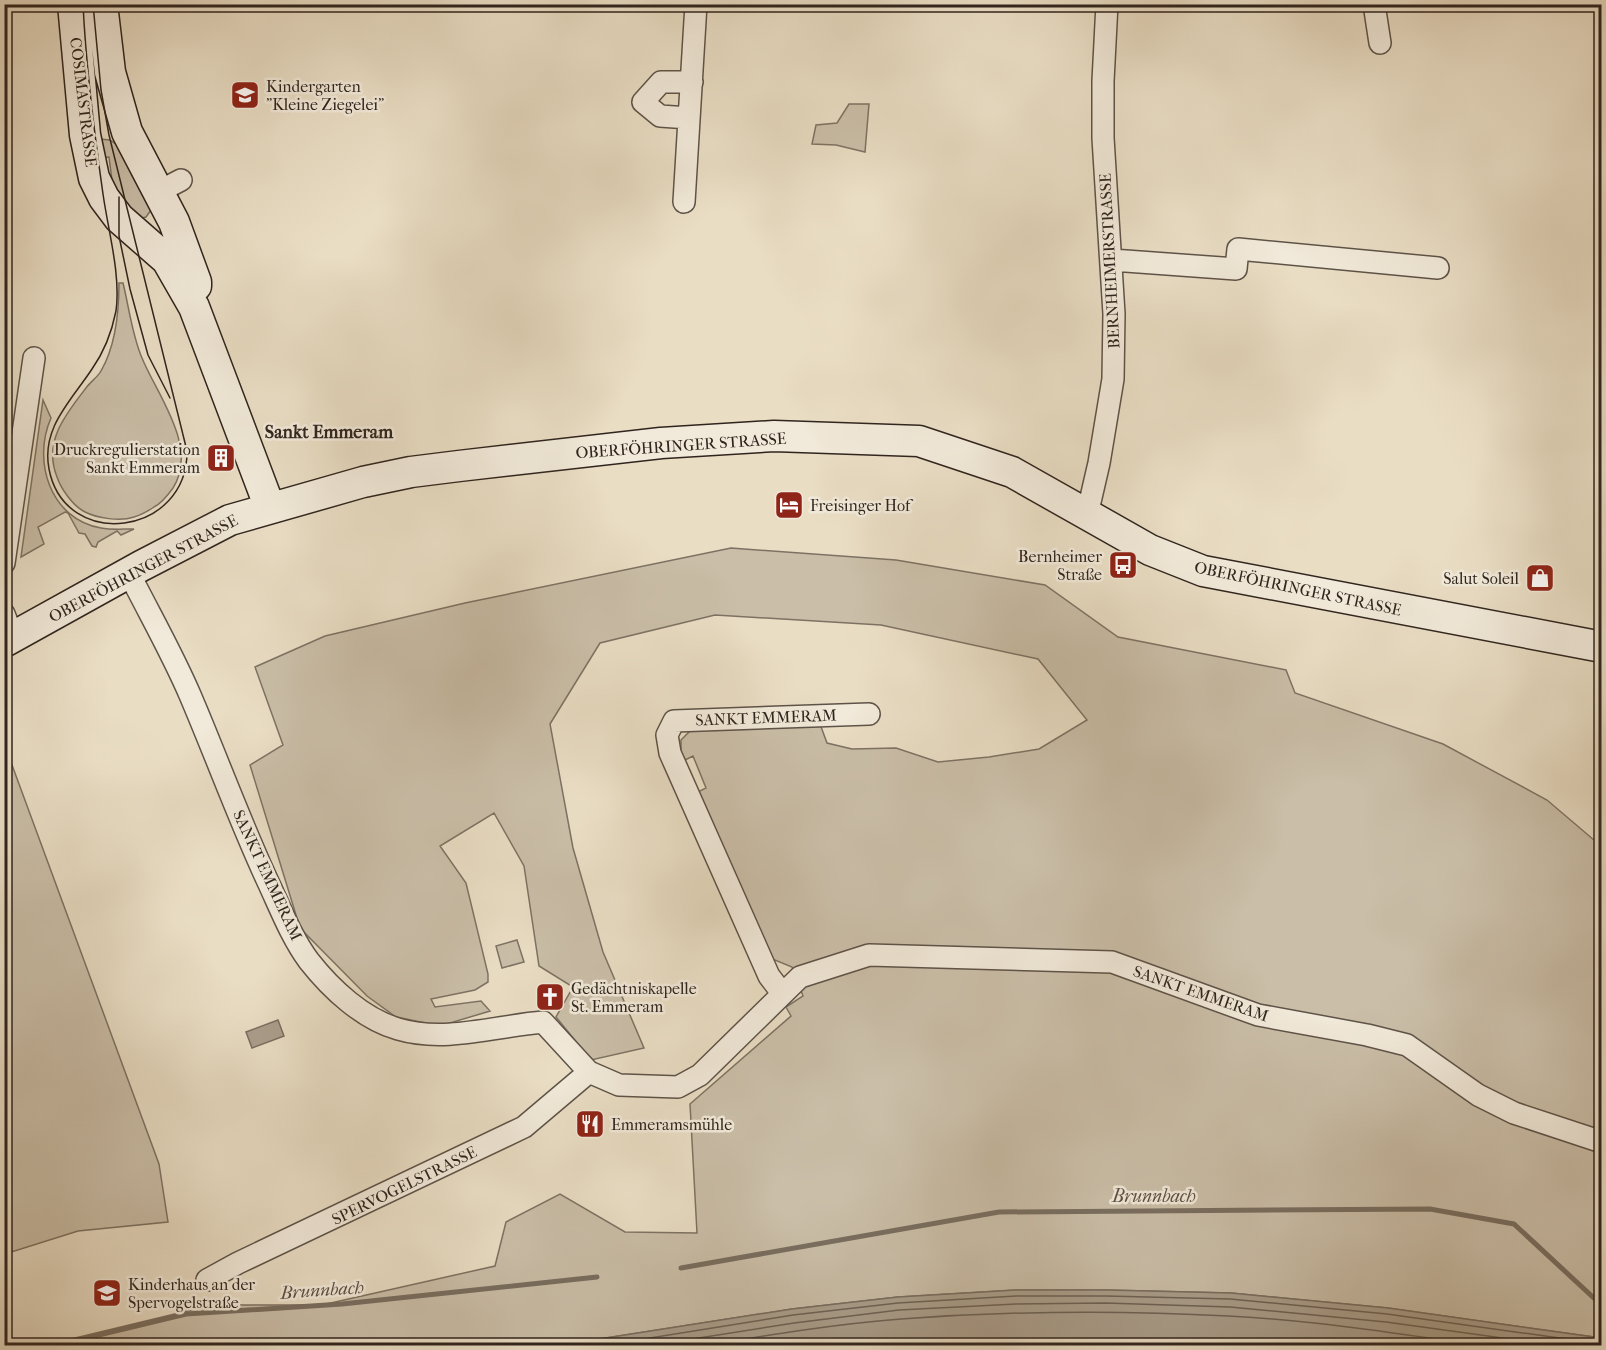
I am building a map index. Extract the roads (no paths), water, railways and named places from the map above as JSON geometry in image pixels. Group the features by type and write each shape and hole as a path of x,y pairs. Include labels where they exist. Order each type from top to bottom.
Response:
{"main road":[{"name":"COSIMASTRASSE","path":"73,4 89,163 104,198 127,227 167,260 194,307 270,508"},
{"name":"COSIMASTRASSE","path":"102,4 110,72 117,101 127,132 167,191 174,222 196,282 194,307"},
{"path":"127,227 153,224 162,213 167,191"},
{"name":"OBERFÖHRINGER STRASSE","path":"7,631 129,573 230,520 363,482 411,472 661,443 774,436 919,441 1012,472 1150,550 1203,571 1602,647"}],"street":[{"path":"684,202 696,4"},
{"name":"BERNHEIMERSTRASSE","path":"1087,515 1099,463 1113,379 1112,260 1103,138 1107,4"},
{"path":"1374,4 1380,43"},
{"path":"689,118 660,116 643,102 661,82 692,81"},
{"path":"1112,260 1236,269 1238,249 1438,268"},
{"path":"4,563 34,358"},
{"name":"SANKT EMMERAM","path":"129,573 189,693 287,924 309,960 335,990 366,1015 397,1029 430,1035 543,1022 588,1072 619,1085 678,1087 700,1076 771,1007 782,993 800,978 869,956 1112,962 1258,1016 1367,1035 1407,1045 1478,1095 1514,1113 1602,1142"},
{"name":"SANKT EMMERAM","path":"782,993 764,966 670,753 667,735 674,721 869,714"},
{"name":"SPERVOGELSTRASSE","path":"207,1280 238,1263 525,1128 588,1072"}],"water":[{"path":"278,1020 284,1036 252,1048 246,1032"},
{"path":"1016,1290 1231,1293 1388,1308 1601,1338 1601,1345 561,1345 792,1309 898,1297"}],"waterway":[{"name":"Brunnbach","path":"681,1268 999,1212 1430,1209 1514,1224 1596,1300 1602,1300"},
{"name":"Brunnbach","path":"53,1346 186,1314 342,1304 597,1277"}],"tram line":[{"path":"83,4 94,123 117,283 116,311 110,334 100,356 67,404 54,428 49,441 49,469 60,496 77,513 100,522 124,523 148,516 168,501 182,480 187,451 109,135 101,90 93,4"},
{"path":"119,197 119,236 130,289 148,355 170,398"}],"place":[{"name":"Kindergarten \"Kleine Ziegelei\"","path":"245,95"},
{"name":"Druckregulierstation Sankt Emmeram","path":"221,458"},
{"name":"Freisinger Hof","path":"789,505"},
{"name":"Bernheimer Straße","path":"1123,565"},
{"name":"Salut Soleil","path":"1540,578"},
{"name":"Gedächtniskapelle St. Emmeram","path":"550,997"},
{"name":"Emmeramsmühle","path":"590,1124"},
{"name":"Kinderhaus an der Spervogelstraße","path":"107,1293"}],"district":[{"name":"Sankt Emmeram","path":"329,432"}]}
